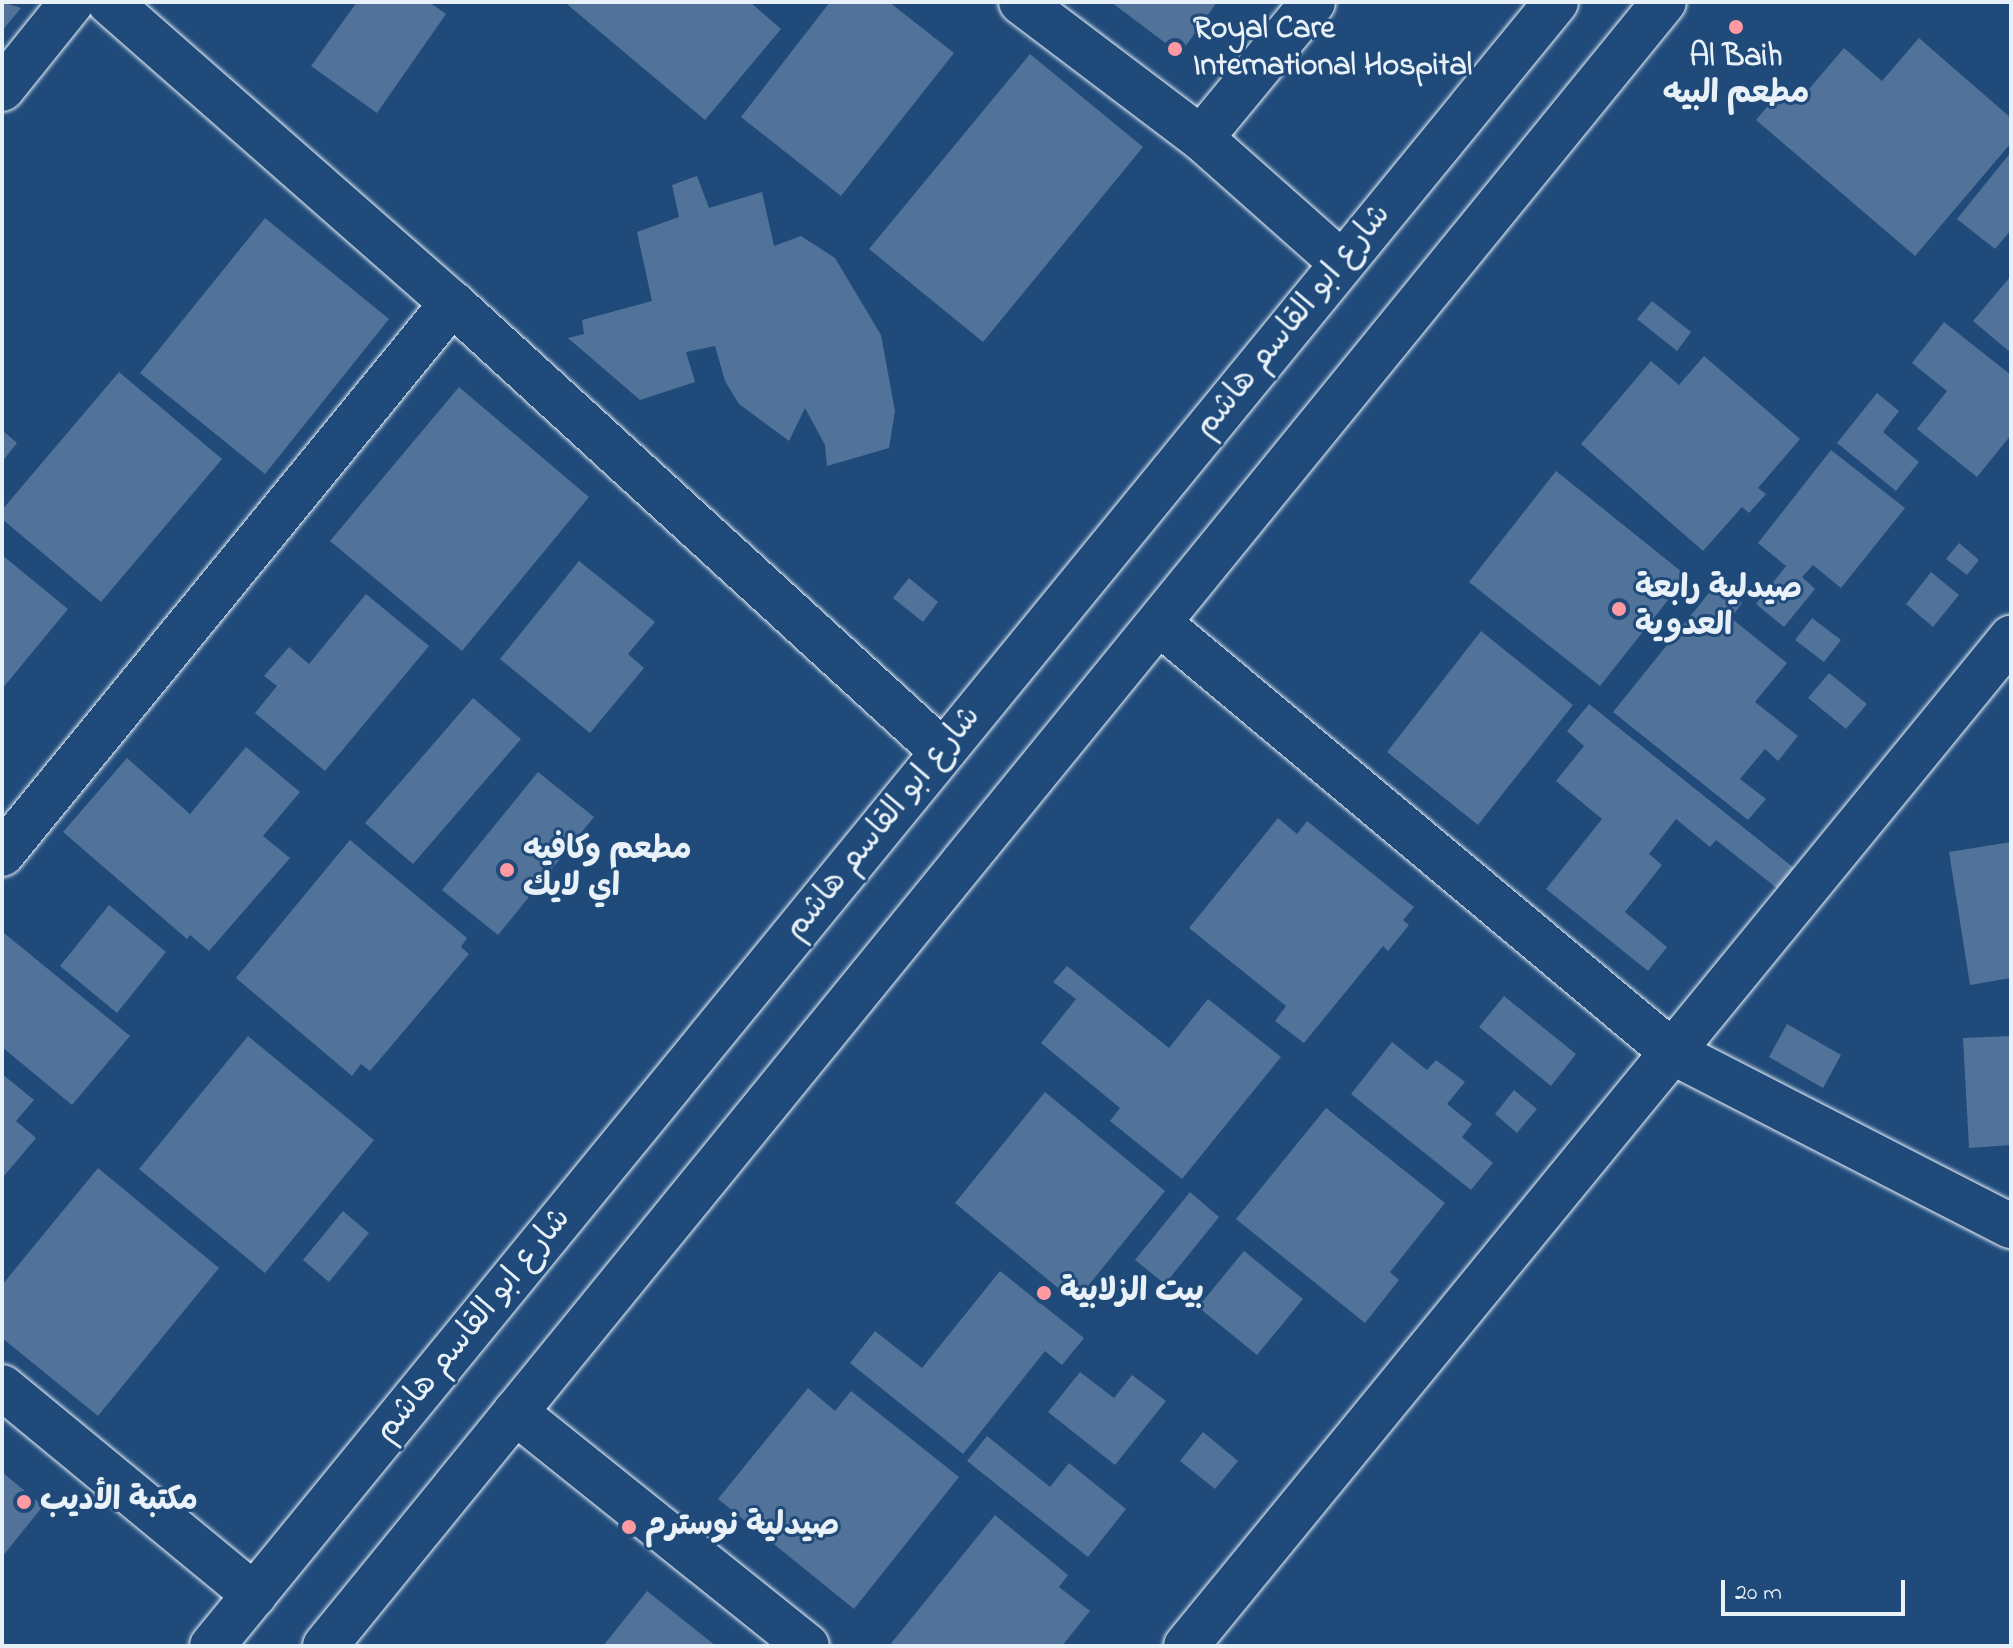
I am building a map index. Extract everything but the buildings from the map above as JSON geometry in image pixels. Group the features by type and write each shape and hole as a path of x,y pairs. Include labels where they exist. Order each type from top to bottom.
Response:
{"street":[{"path":"2,89 72,2"},
{"path":"109,2 452,303 943,752"},
{"path":"1021,2 1201,138 1342,263"},
{"path":"1201,138 1313,2"},
{"name":"شارع ابو القاسم هاشم","path":"212,1646 1556,2"},
{"path":"325,1646 1664,2"},
{"path":"2,854 452,303"},
{"path":"1159,623 1672,1052 2011,1226"},
{"path":"1186,1646 2011,638"},
{"path":"2,1387 254,1595"},
{"path":"515,1412 807,1646"}],"place":[{"name":"Al Baih مطعم البيه","path":"1736,27"},
{"name":"Royal Care International Hospital","path":"1175,49"},
{"name":"صيدلية رابعة العدوية","path":"1619,609"},
{"name":"مطعم وكافيه اي لايك","path":"507,870"},
{"name":"بيت الزلابية","path":"1044,1293"},
{"name":"مكتبة الأديب","path":"24,1502"},
{"name":"صيدلية نوسترم","path":"629,1527"}]}
